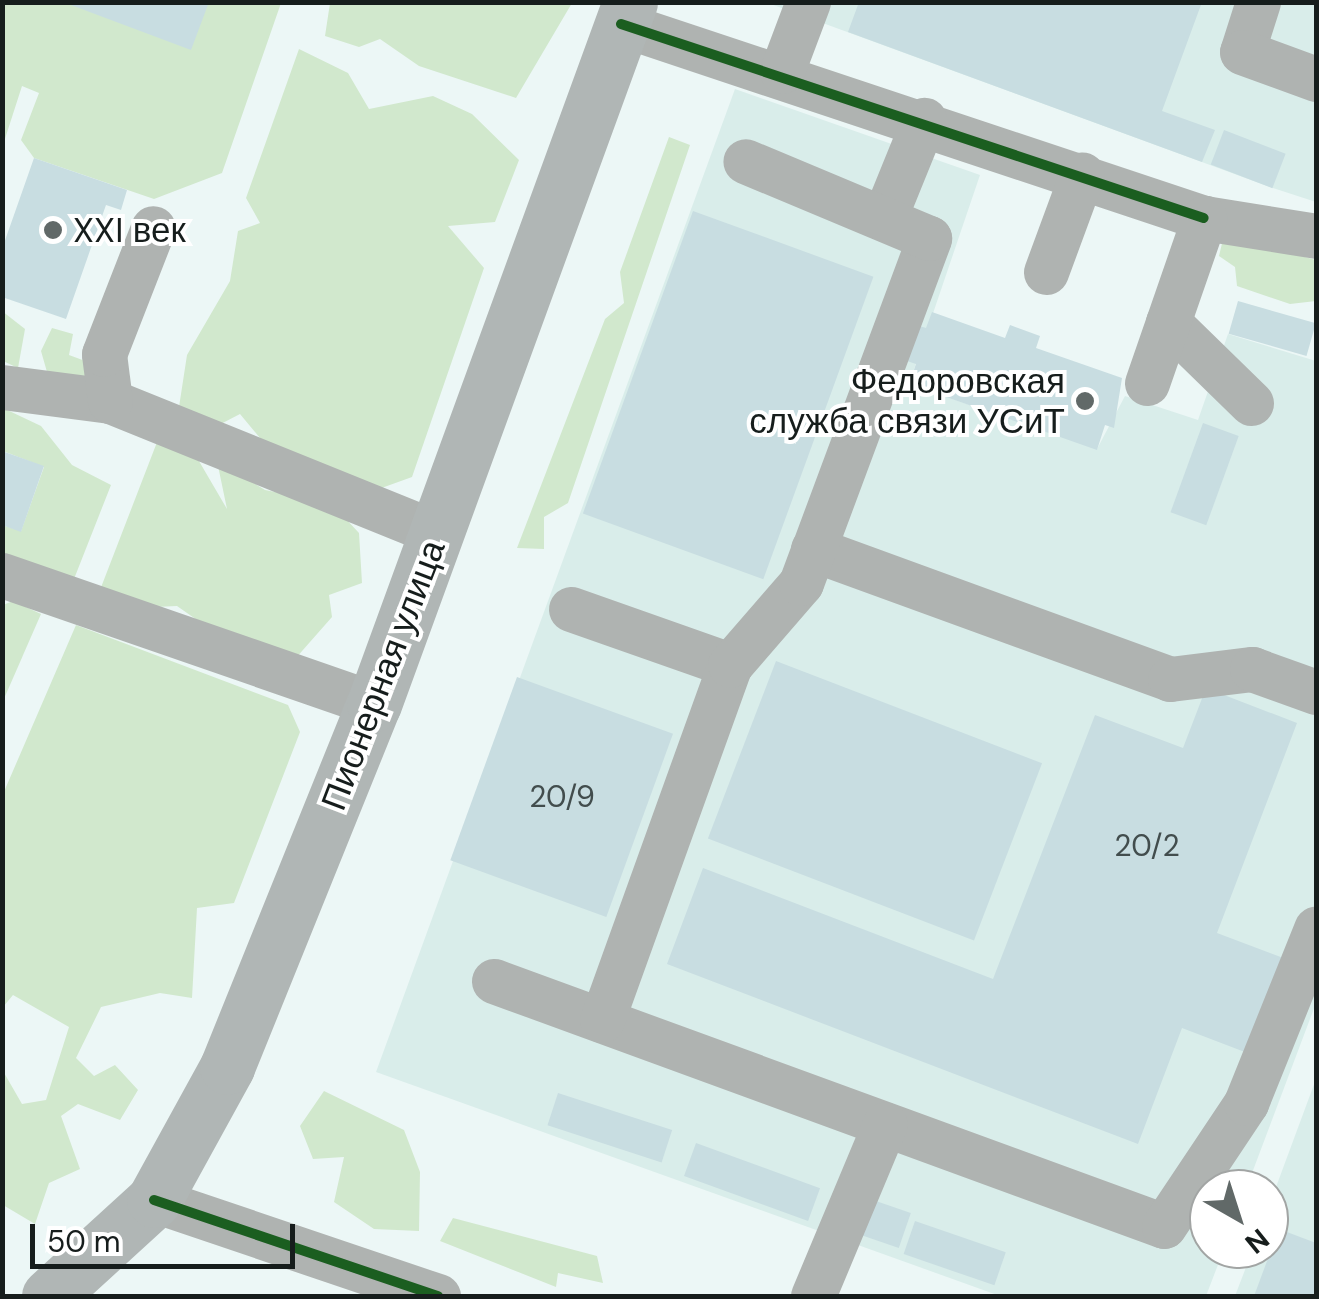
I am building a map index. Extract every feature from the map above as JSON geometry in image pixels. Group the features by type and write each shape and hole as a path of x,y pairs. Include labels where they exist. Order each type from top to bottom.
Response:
{"main road":[{"name":"Пионерная улица","path":"49,1296 154,1200 227,1068 374,704 626,13"}],"street":[{"path":"782,71 808,2"},
{"path":"1258,2 1242,52 1316,78"},
{"path":"626,13 1204,218 1316,236"},
{"path":"884,216 924,120"},
{"path":"602,1020 730,665 801,583 929,238 745,161"},
{"path":"1046,272 1082,174"},
{"path":"1148,383 1204,218"},
{"path":"110,402 104,354 153,228"},
{"path":"1168,322 1251,403"},
{"path":"2,387 110,402 436,533"},
{"path":"814,550 1170,679 1252,669 1316,692"},
{"path":"2,574 374,704"},
{"path":"572,609 730,665"},
{"path":"494,981 1164,1226 1246,1104 1316,928"},
{"path":"813,1296 885,1124"},
{"path":"154,1200 438,1296"}],"shaded area":[{"path":"768,3 1316,3 1316,202 1273,188"},
{"path":"735,89 980,175 909,384 1097,449 1125,396 1198,420 1228,334 1316,361 1316,1003 1254,1169 1189,1169 1189,1269 1216,1269 1206,1296 1000,1296 376,1072"},
{"path":"1316,1079 1316,1296 1235,1296 1245,1269 1289,1269 1289,1169 1283,1169"}],"green space":[{"path":"330,2 572,3 516,98 419,66 380,39 359,47 325,36"},
{"path":"3,3 281,3 222,173 154,199 34,158 21,140 39,93 22,86 3,145"},
{"path":"299,49 348,73 369,109 433,96 472,114 519,160 495,222 448,226 484,268 412,477 376,490 265,444 240,414 213,428 179,407 187,355 230,281 238,231 260,223 246,198"},
{"path":"669,137 690,145 568,503 544,517 544,549 517,548 605,319 624,303 620,272"},
{"path":"1224,235 1316,260 1316,301 1290,304 1237,286 1235,267 1219,256"},
{"path":"2,311 25,329 18,368 3,361"},
{"path":"52,328 73,334 69,355 96,365 90,388 47,372 41,351"},
{"path":"3,408 41,426 72,465 111,485 74,579 3,553 2,525 21,531 44,467 3,451"},
{"path":"159,437 189,444 227,509 217,461 265,490 331,503 359,533 362,583 329,595 332,617 295,659 230,643 177,606 132,608 100,590"},
{"path":"13,601 41,614 3,701 3,605"},
{"path":"76,625 288,705 300,732 234,903 197,908 192,998 160,993 101,1007 76,1058 94,1076 115,1065 138,1090 120,1120 78,1104 61,1116 80,1169 49,1183 35,1224 3,1205 3,1071 22,1104 46,1100 69,1027 13,995 3,1007 3,794"},
{"path":"324,1091 404,1130 420,1172 419,1231 374,1229 334,1202 344,1157 313,1159 300,1126"},
{"path":"453,1218 597,1256 603,1283 558,1273 556,1287 440,1241"}],"building":[{"path":"63,2 209,2 191,50"},
{"path":"859,2 1202,2 1162,111 1215,130 1202,162 848,32"},
{"path":"1224,130 1286,154 1272,188 1211,165"},
{"name":"XXI век","path":"34,158 127,190 121,210 106,205 66,319 2,297 2,249"},
{"path":"693,211 873,277 763,579 583,514"},
{"path":"1238,301 1316,323 1306,356 1229,334"},
{"path":"932,312 1005,338 1010,325 1040,336 1036,348 1122,378 1114,428 1105,425 1097,450 909,384 916,364 901,359 913,324 926,328"},
{"path":"1203,423 1239,436 1206,525 1171,512"},
{"path":"2,451 44,466 21,532 2,525"},
{"path":"776,661 1042,763 974,941 708,838"},
{"path":"517,677 673,734 606,917 450,860"},
{"path":"1206,688 1297,723 1217,933 1286,959 1250,1054 1182,1028 1138,1144 667,964 703,868 993,979 1095,715 1183,748"},
{"path":"558,1093 672,1130 662,1162 547,1125"},
{"path":"696,1143 820,1188 808,1221 684,1176"},
{"path":"873,1200 911,1213 899,1248 861,1235"},
{"path":"915,1221 1006,1252 994,1285 904,1254"},
{"path":"1289,1233 1316,1243 1316,1296 1254,1296 1264,1269 1289,1269"}],"cycle path":[{"path":"621,24 1204,218"},
{"path":"154,1200 438,1296"}],"place":[{"name":"XXI век","path":"53,230"},
{"name":"Федоровская служба связи УСиТ","path":"1085,401"}]}
